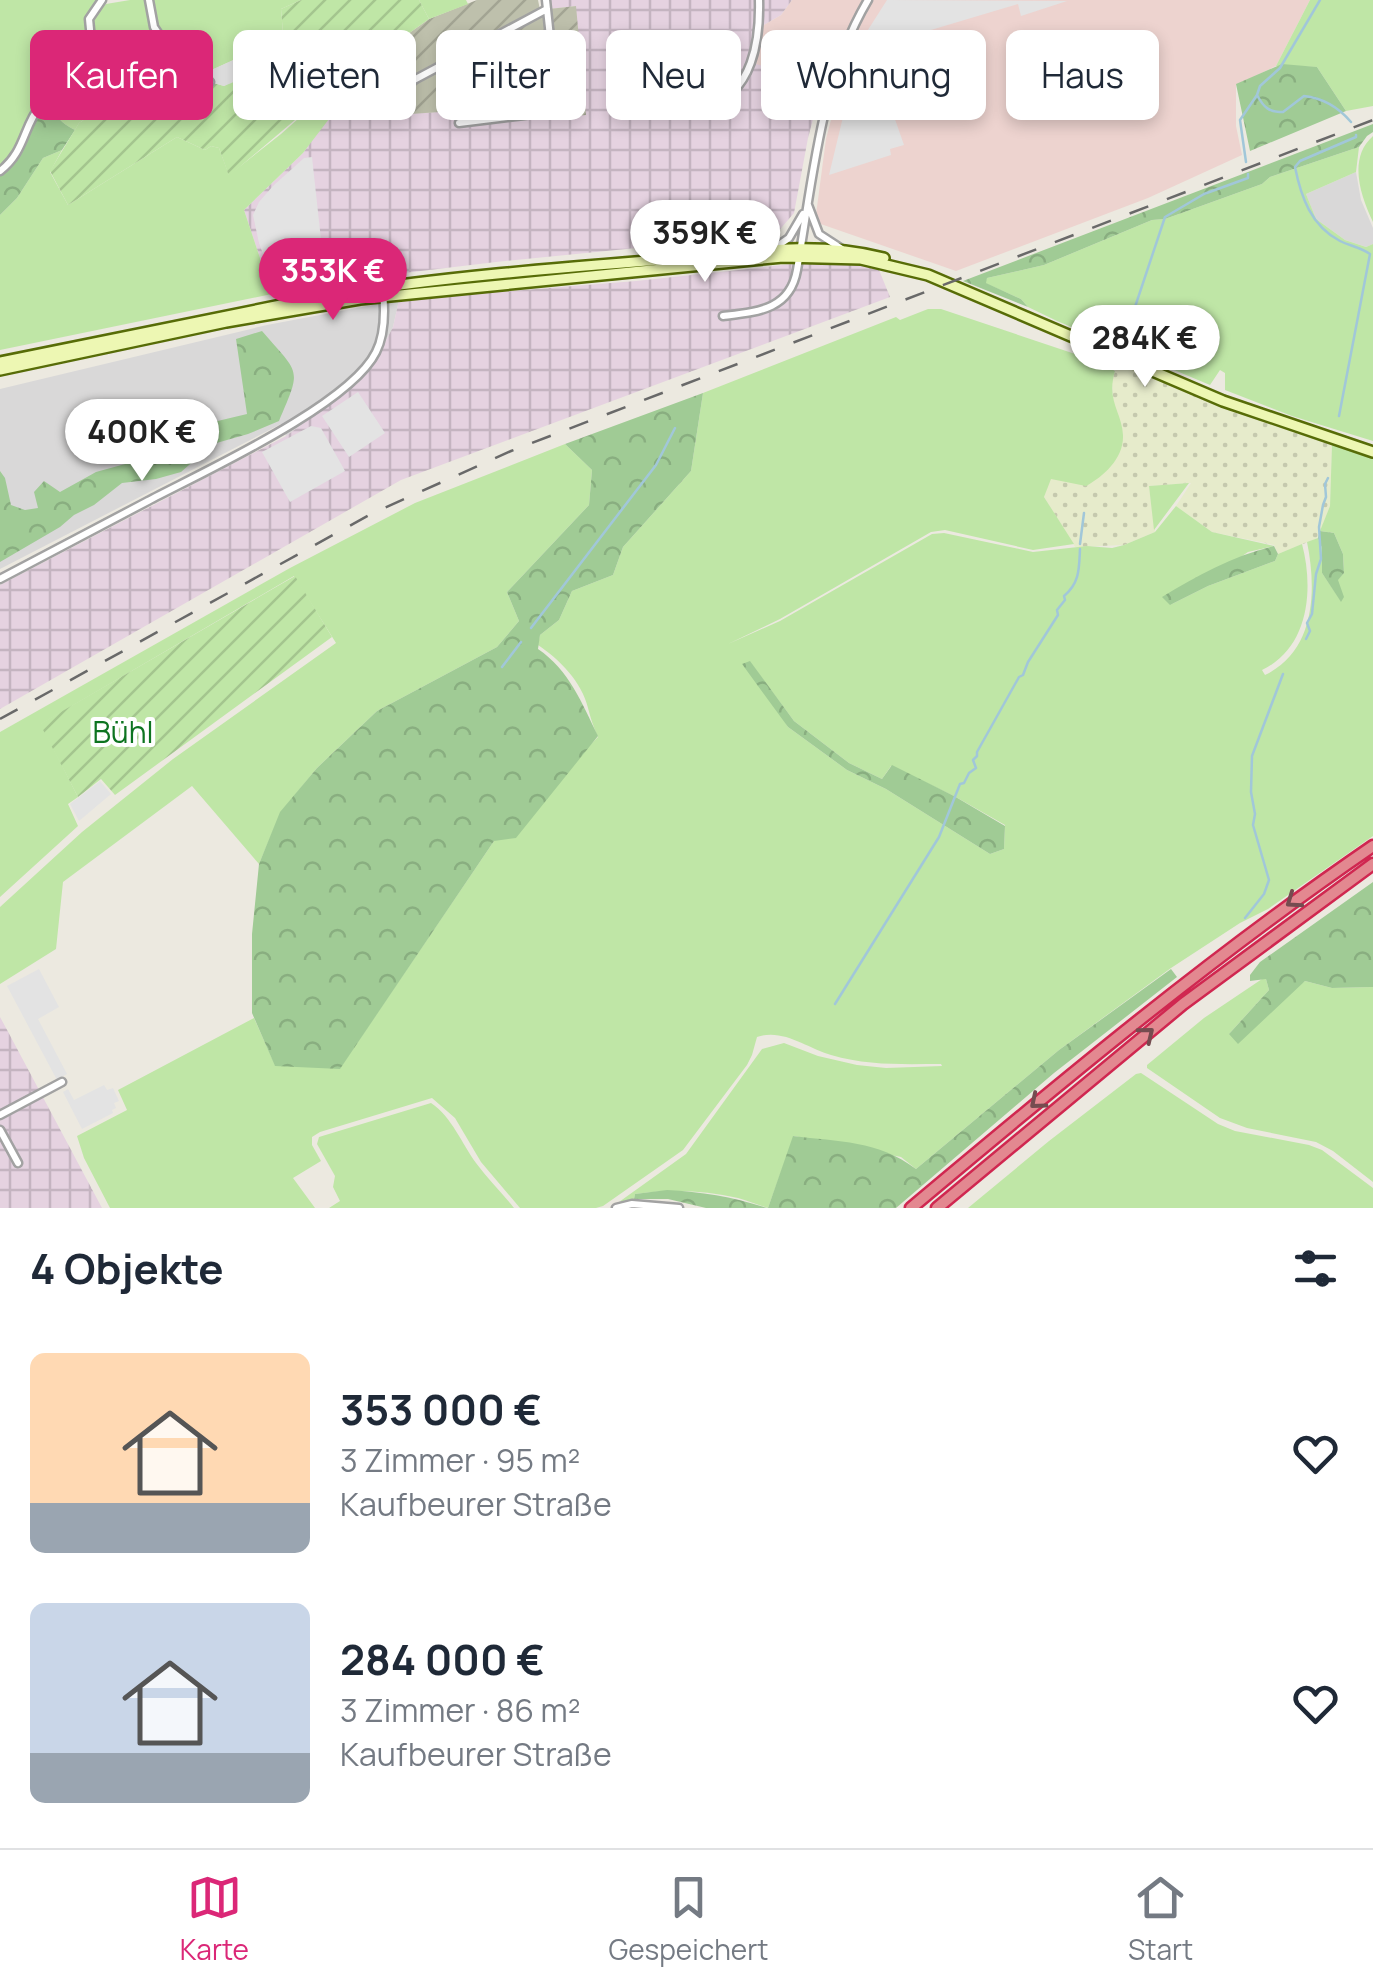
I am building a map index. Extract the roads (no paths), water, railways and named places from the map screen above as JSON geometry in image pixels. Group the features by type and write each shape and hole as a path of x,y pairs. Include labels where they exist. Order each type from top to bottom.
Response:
{"highway":[{"path":"911,1208 1171,994 1273,915 1373,846"},
{"path":"937,1208 1184,1004 1373,864"}],"main road":[{"path":"0,366 382,291 773,249 862,259 928,275"},
{"path":"382,291 842,249 904,263 1203,393 1373,452"}],"street":[{"path":"91,30 89,18 102,1 112,0"},
{"path":"149,0 157,30"},
{"path":"741,81 757,42 759,0"},
{"path":"723,316 754,312 778,302 792,288 819,138 840,60 868,0"},
{"path":"416,78 547,5 558,111 459,123"},
{"path":"0,171 12,160 33,120"},
{"path":"773,249 792,233 808,204"},
{"path":"808,204 819,234 842,249"},
{"path":"0,579 301,419 358,376 376,353 384,326 382,291"},
{"path":"0,1115 62,1082"},
{"path":"0,1130 18,1163"},
{"path":"616,1208 632,1204 679,1208"}],"waterway":[{"path":"1320,0 1280,68 1260,86 1257,95 1267,108 1278,112 1304,96 1318,99 1351,122"},
{"path":"1246,162 1240,120 1257,95"},
{"path":"1339,416 1370,254 1330,235 1315,219 1304,200 1295,167 1356,135"},
{"path":"1126,334 1165,217 1204,194 1248,178 1248,174"},
{"path":"531,628 656,465 675,428"},
{"path":"1306,639 1321,559 1319,527 1328,478"},
{"path":"1080,544 1084,513"},
{"path":"835,1004 939,837 960,784 976,768 973,760 977,752 1076,580 1080,549"},
{"path":"502,667 521,642"},
{"path":"1245,918 1264,894 1269,880 1253,825 1252,756 1283,674"}],"railway":[{"path":"0,719 371,514 511,451 1373,120"}],"park label":[{"name":"Bühl","path":"123,731"}]}
